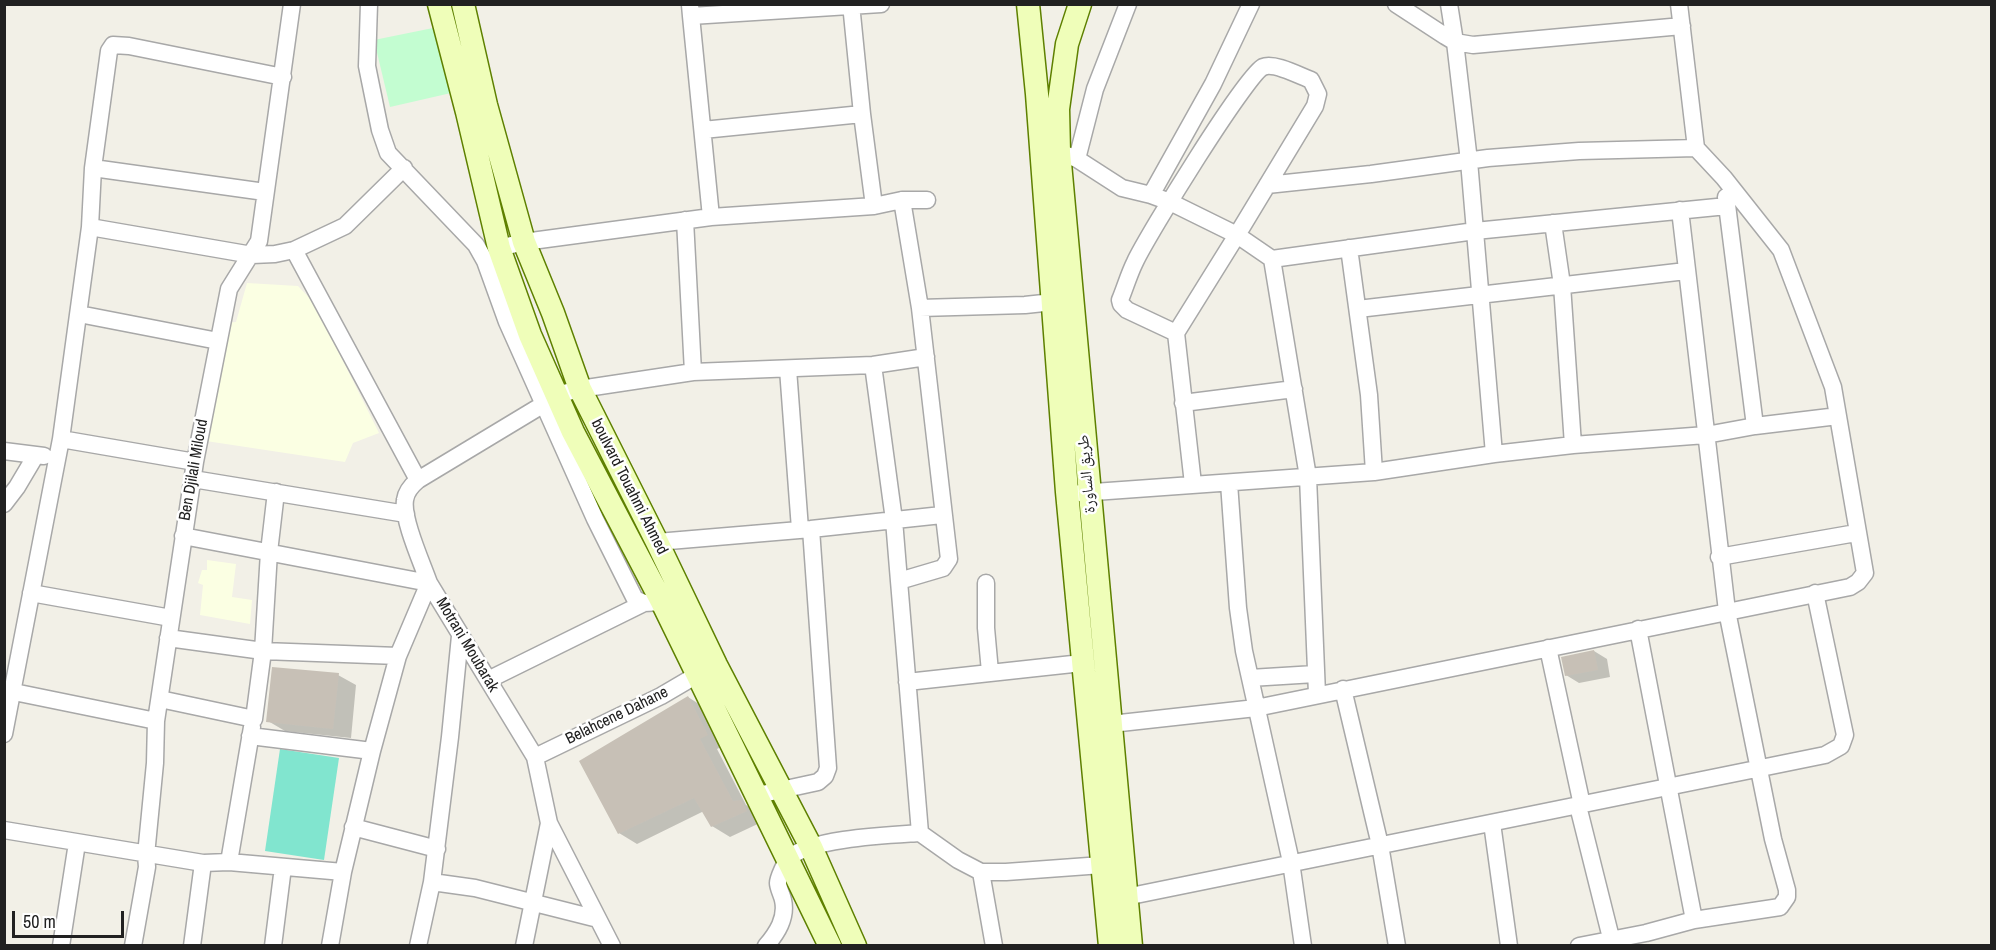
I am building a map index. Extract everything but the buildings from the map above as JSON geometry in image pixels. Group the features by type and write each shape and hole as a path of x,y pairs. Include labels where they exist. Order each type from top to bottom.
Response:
{"main road":[{"name":"boulvard Touahmi Ahmed","path":"439,4 499,248 550,400 573,432 653,603 707,669 780,789 811,847 855,945"},
{"name":"boulvard Touahmi Ahmed","path":"463,4 486,105 524,242 553,313 580,389 657,542 758,795 830,945"},
{"name":"طريق الساورة","path":"1028,4 1053,302 1078,493 1117,899 1110,945"},
{"name":"طريق الساورة","path":"1080,4 1066,45 1058,109 1068,156 1082,663 1100,726 1102,865 1117,899 1131,945"}],"street":[{"name":"Ben Djilali Miloud","path":"133,945 147,867 156,721 183,536 229,289 259,241 284,77 292,4"},
{"path":"369,4 367,66 370,88 388,153 476,245 485,261 507,322 550,400"},
{"path":"711,217 691,10 881,4"},
{"path":"1128,4 1068,156 1122,188 1170,202 1237,235 1272,259 1474,231 1727,206"},
{"path":"1151,195 1213,84 1251,4"},
{"path":"1449,4 1469,161 1494,454"},
{"path":"1100,726 1256,708 1850,587 1862,578 1865,573 1856,532 1833,387 1781,250 1724,178 1696,147 1679,4"},
{"path":"851,6 874,206"},
{"path":"1403,6 1455,42 1473,45 1682,26"},
{"path":"4,734 14,692 61,439 90,226 93,168 109,51 113,45 129,46 284,77"},
{"path":"1176,333 1126,310 1120,304 1136,261 1170,202 1237,96 1253,75 1263,67 1272,65 1311,80 1318,94 1315,106 1176,333 1193,484"},
{"path":"703,130 862,114"},
{"path":"1267,185 1469,161 1579,151 1696,147"},
{"path":"93,168 265,192"},
{"path":"90,226 252,255 275,254 294,250 345,226 404,168"},
{"path":"1724,178 1755,426"},
{"path":"499,248 524,242 711,217 874,206 902,201 927,200"},
{"path":"899,581 939,570 947,565 949,559 942,515 941,477 920,308 902,201"},
{"path":"1579,945 1613,942 1694,920 1780,907 1787,897 1727,611 1680,210"},
{"path":"685,220 693,372"},
{"path":"1553,223 1562,285 1573,445"},
{"path":"1349,248 1369,395 1374,472"},
{"path":"294,250 418,480"},
{"path":"1272,259 1308,477 1317,694"},
{"path":"1358,309 1686,271"},
{"path":"920,308 1053,302"},
{"path":"79,314 218,341"},
{"path":"330,945 343,872 372,751 398,656 429,582 406,514 405,500 408,492 418,480 550,400 580,389 693,372 873,365 926,357"},
{"path":"873,365 894,520 920,833"},
{"path":"758,795 818,782 825,776 828,768 788,369"},
{"path":"1183,403 1294,389"},
{"path":"1078,493 1374,472 1494,454 1573,445 1706,435 1755,426 1838,416"},
{"path":"61,439 276,492 406,514"},
{"path":"4,451 57,458"},
{"path":"4,504 36,455"},
{"path":"1229,483 1238,608 1244,651 1291,862 1303,945"},
{"path":"229,862 254,719 263,651 269,552 276,492"},
{"path":"657,542 942,515"},
{"path":"1719,557 1856,532"},
{"name":"Motrani Moubarak","path":"183,536 429,582 534,757 549,823 524,945"},
{"path":"986,583 986,628 990,672"},
{"path":"31,593 171,618"},
{"path":"1117,899 1825,755 1836,750 1844,741 1845,735 1815,594"},
{"path":"488,680 653,603"},
{"path":"1638,629 1694,920"},
{"path":"418,945 437,849 460,636"},
{"path":"168,638 263,651 398,656"},
{"path":"1548,648 1580,805 1613,942"},
{"path":"907,682 1082,663"},
{"name":"Belahcene Dahane","path":"534,757 661,696 707,669"},
{"path":"1250,678 1315,674"},
{"path":"1343,689 1380,845 1397,945"},
{"path":"14,692 156,721"},
{"path":"160,699 254,719"},
{"path":"250,736 372,751"},
{"path":"549,823 612,945"},
{"path":"1492,823 1509,945"},
{"path":"353,827 437,849"},
{"path":"4,830 203,863 229,862 343,872"},
{"path":"766,945 775,936 782,921 785,908 778,883 788,858 811,847 841,840 920,833 958,860 981,872 1102,865"},
{"path":"62,945 77,843"},
{"path":"192,945 203,863"},
{"path":"273,945 283,867"},
{"path":"981,872 994,945"},
{"path":"432,882 475,888 598,919"}],"shaded area":[{"path":"247,283 298,286 314,303 379,433 353,443 345,462 206,441 226,323 236,322"},
{"path":"207,560 236,564 232,597 252,600 250,624 200,615 203,585 198,583 202,570 207,570"},
{"path":"280,749 339,758 324,860 265,851"}],"green space":[{"path":"433,28 451,93 390,107 374,40"}]}
